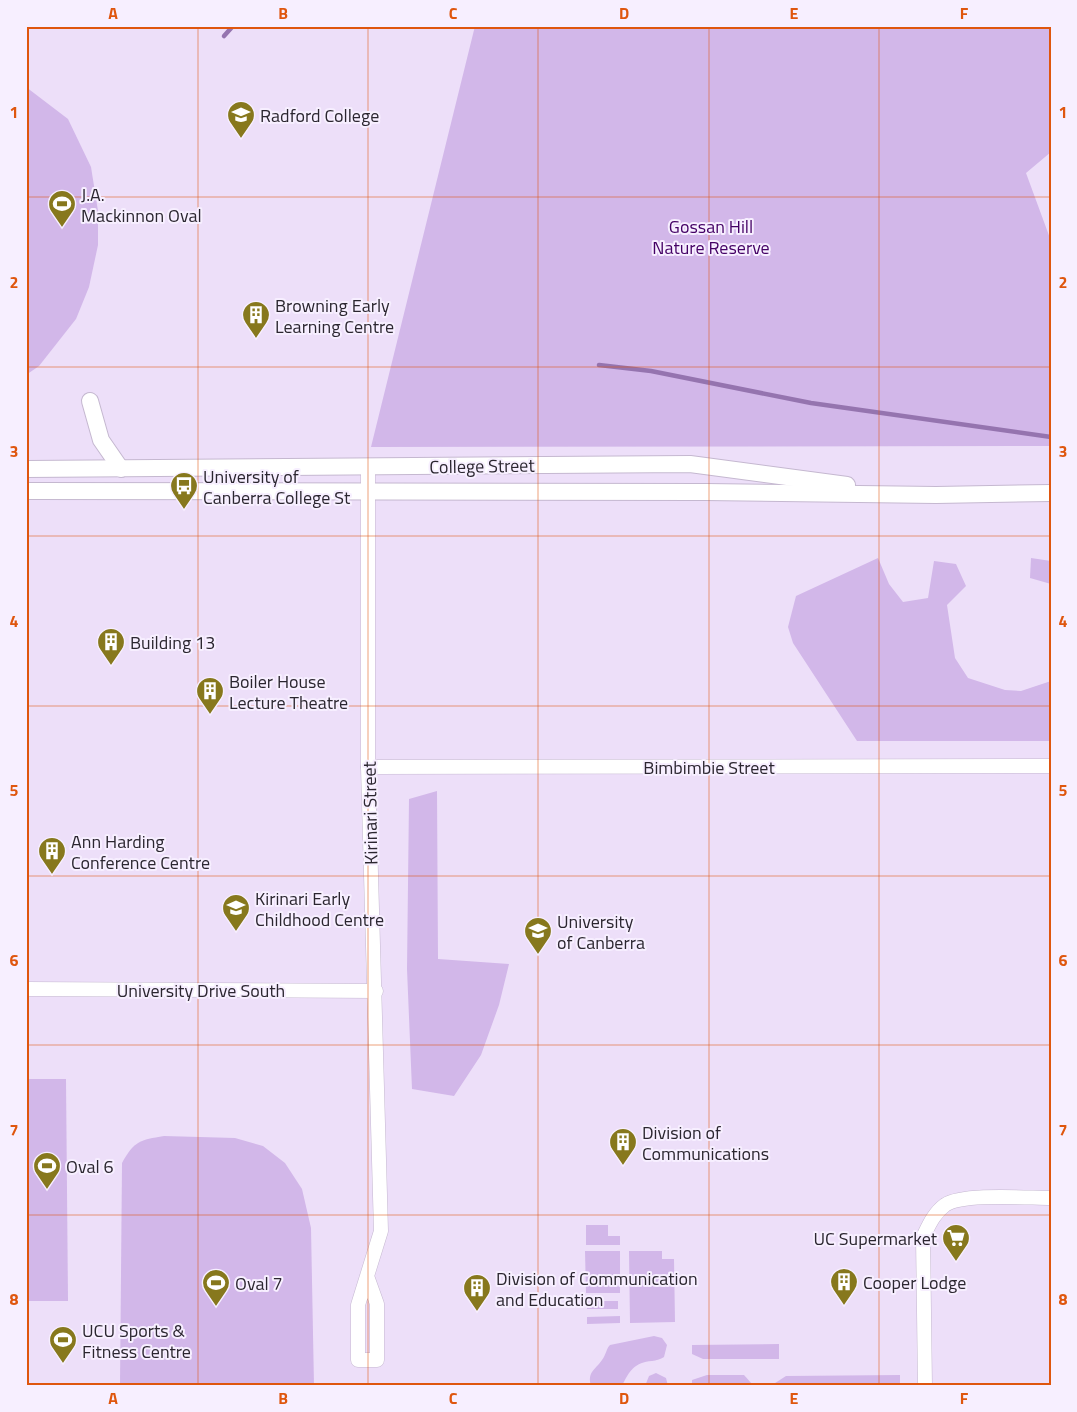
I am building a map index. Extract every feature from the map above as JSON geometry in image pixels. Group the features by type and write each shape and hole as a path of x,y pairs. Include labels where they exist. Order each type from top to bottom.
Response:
{"street":[{"path":"90,401 101,440 121,468"},
{"name":"College Street","path":"26,469 690,464 779,477 936,495"},
{"name":"Kirinari Street","path":"367,1276 378,1304 378,1360 358,1360 358,1305 367,1276 381,1231 376,990 368,767 368,466"},
{"name":"College Street","path":"26,491 705,492 936,495 1051,493"},
{"name":"Bimbimbie Street","path":"368,767 1051,766"},
{"name":"University Drive South","path":"26,989 376,990"},
{"path":"925,1386 923,1237 933,1217 947,1204 968,1198 1051,1198"}],"green space":[{"name":"Gossan Hill Nature Reserve","path":"475,26 1051,26 1051,152 1026,173 1051,241 1051,446 371,447"},
{"name":"J.A. Mackinnon Oval","path":"26,87 68,119 91,167 98,211 98,245 89,287 76,319 39,366 26,375"},
{"path":"878,558 889,584 903,602 928,598 934,561 956,564 966,586 947,605 955,658 968,678 1005,690 1021,691 1051,681 1051,741 857,741 793,643 788,627 796,596"},
{"path":"1031,558 1051,561 1051,584 1030,578"},
{"path":"437,791 438,959 509,964 499,1005 481,1055 454,1096 412,1089 407,969 409,799"},
{"name":"Oval 6","path":"26,1079 66,1079 68,1301 26,1301"},
{"name":"Oval 7","path":"164,1136 235,1138 263,1146 285,1163 302,1189 311,1228 314,1386 120,1386 122,1163 130,1150 138,1143 143,1140"},
{"path":"586,1225 608,1225 608,1236 620,1236 620,1245 586,1245"},
{"path":"585,1251 620,1251 620,1293 586,1293"},
{"path":"629,1251 662,1251 662,1259 674,1259 675,1322 630,1323"},
{"path":"587,1301 618,1301 618,1309 587,1309"},
{"path":"620,1316 620,1323 587,1324 587,1317"},
{"path":"654,1336 662,1338 667,1345 664,1357 637,1365 627,1376 622,1386 591,1386 590,1377 592,1371 603,1358 610,1345"},
{"path":"779,1344 779,1359 703,1359 692,1354 692,1345"},
{"path":"656,1373 666,1378 668,1386 645,1386 649,1376"},
{"path":"707,1375 744,1375 752,1384 750,1386 692,1386 692,1380"},
{"path":"900,1375 900,1386 760,1386 762,1383 772,1385 786,1376"}],"waterway":[{"path":"224,36 233,26"},
{"path":"599,365 651,371 811,403 1051,437"}],"place":[{"name":"Radford College","path":"241,139"},
{"name":"J.A. Mackinnon Oval","path":"62,228"},
{"name":"Browning Early Learning Centre","path":"256,339"},
{"name":"University of Canberra College St","path":"184,510"},
{"name":"Building 13","path":"111,666"},
{"name":"Boiler House Lecture Theatre","path":"210,715"},
{"name":"Ann Harding Conference Centre","path":"52,875"},
{"name":"Kirinari Early Childhood Centre","path":"236,932"},
{"name":"University of Canberra","path":"538,955"},
{"name":"Division of Communications","path":"623,1166"},
{"name":"Oval 6","path":"47,1190"},
{"name":"UC Supermarket","path":"956,1262"},
{"name":"Cooper Lodge","path":"844,1306"},
{"name":"Oval 7","path":"216,1307"},
{"name":"Division of Communication and Education","path":"477,1312"},
{"name":"UCU Sports & Fitness Centre","path":"63,1364"}]}
